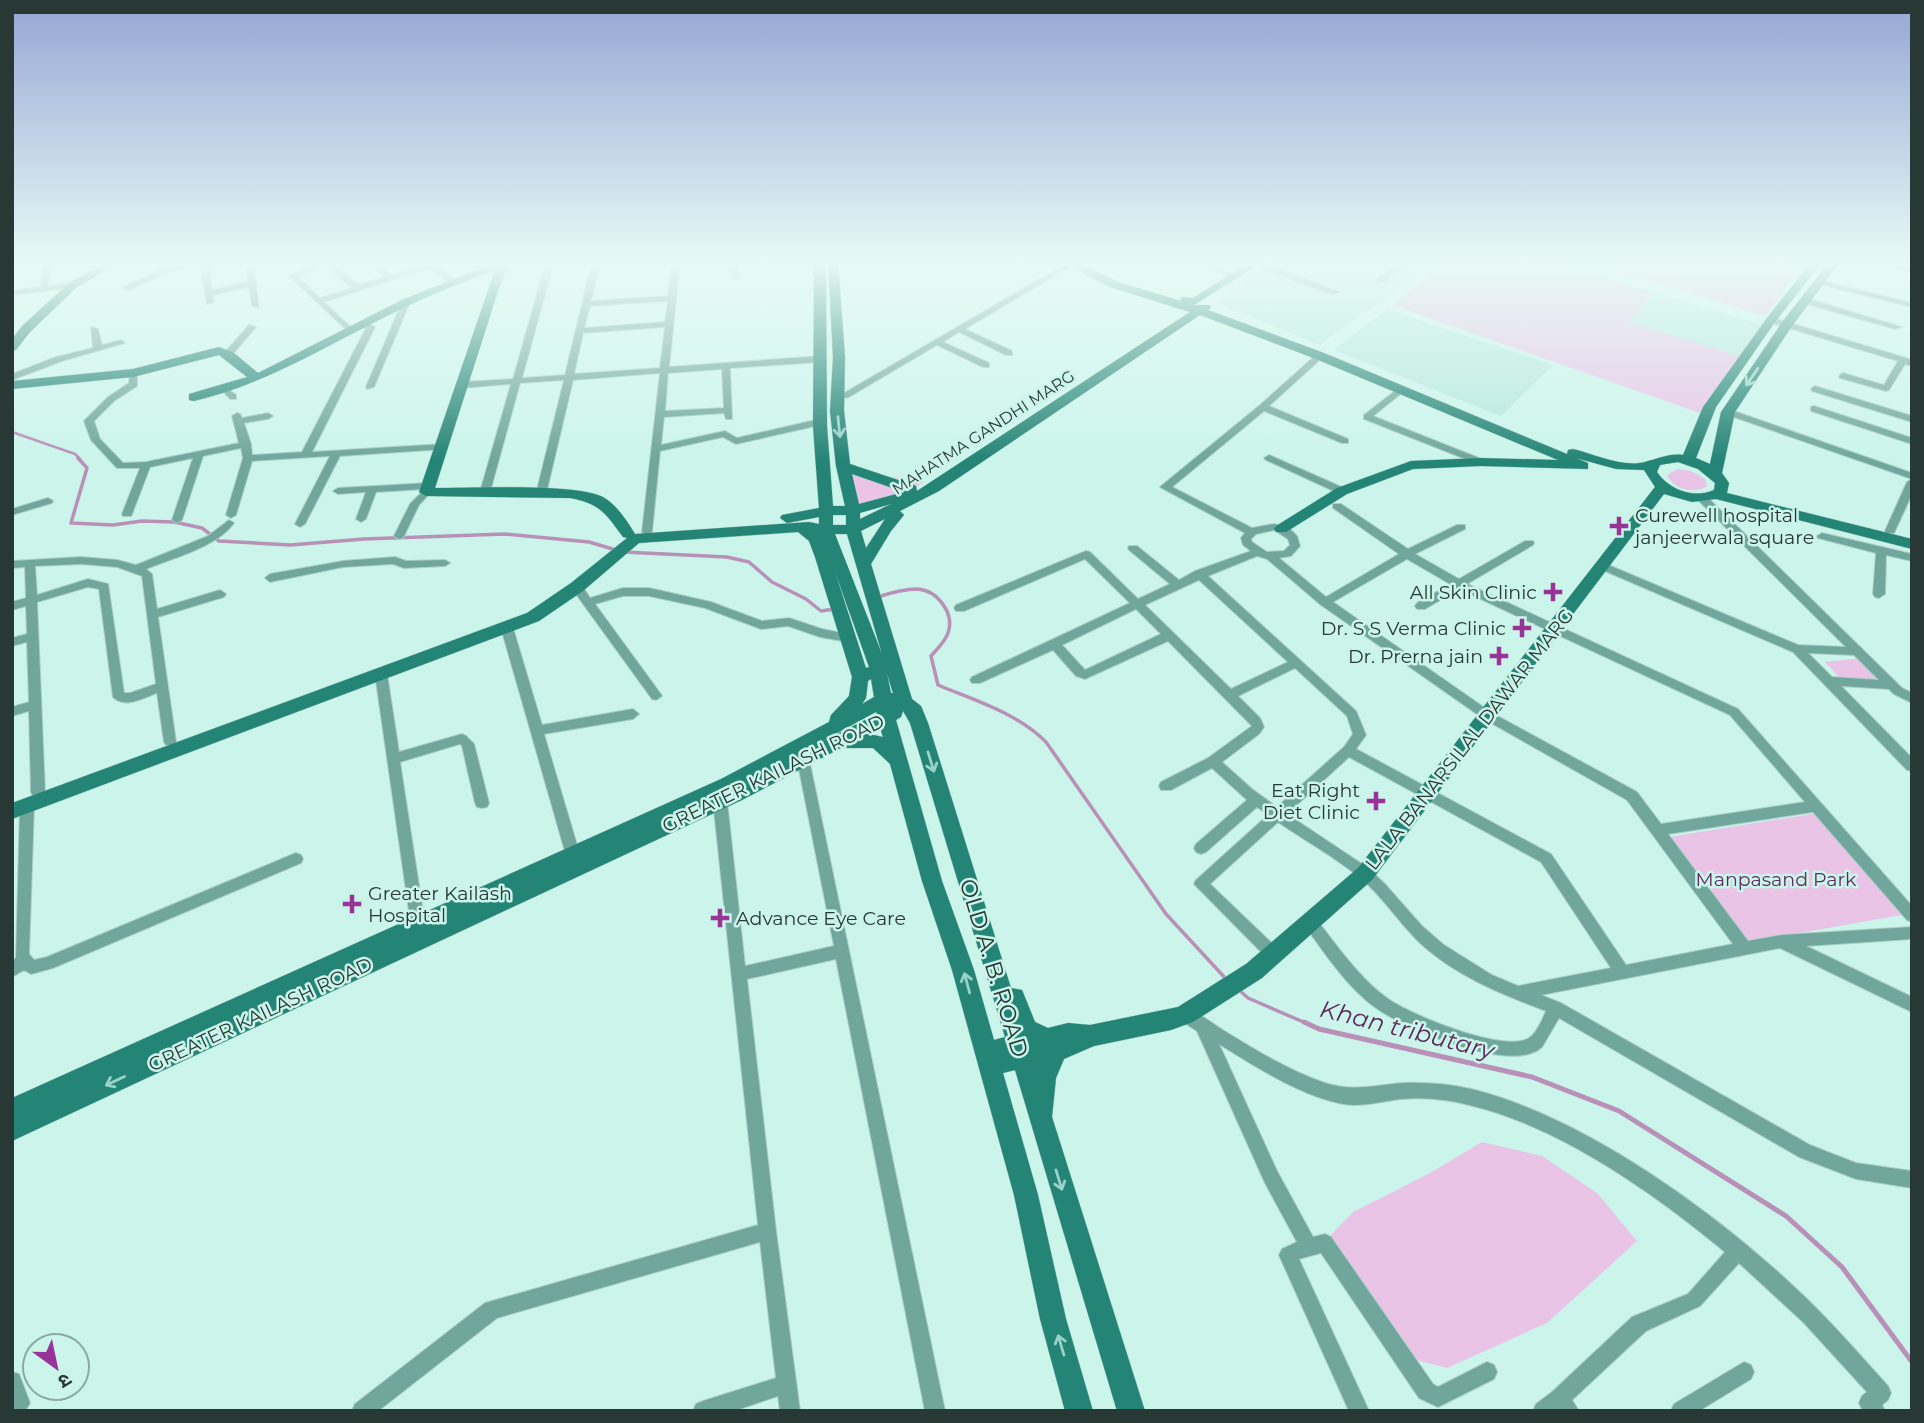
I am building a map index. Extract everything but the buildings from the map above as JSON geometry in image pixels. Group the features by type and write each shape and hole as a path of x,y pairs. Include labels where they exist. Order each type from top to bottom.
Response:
{"main road":[{"path":"12,347 28,328"},
{"path":"194,397 230,394 256,376 275,370 354,328"},
{"path":"479,328 443,447 427,489 570,494 596,499 608,507 627,543"},
{"path":"821,328 820,422 826,530"},
{"path":"837,328 837,411 843,466 853,510"},
{"name":"MAHATMA GANDHI MARG","path":"853,529 912,495 1165,328"},
{"path":"1250,328 1584,462"},
{"path":"1251,328 1584,462 1655,477 1681,495 1714,494 1912,537"},
{"path":"1688,460 1710,407 1765,328"},
{"path":"1714,494 1715,473 1728,412 1784,328"},
{"path":"12,385 133,373 212,353 229,353 249,375 256,376"},
{"path":"1655,477 1660,459 1688,460 1715,473"},
{"path":"1286,532 1342,491 1411,465 1584,462"},
{"path":"1286,532 1385,483 1417,474 1448,470 1572,472 1584,462"},
{"path":"843,466 912,495 878,534 876,547 863,564"},
{"name":"LALA BANARSILAL DAWAR MARG","path":"985,1049 1019,1051 1052,1044 1072,1046 1090,1036 1160,1023 1194,1021 1254,971 1365,874 1602,566 1655,477"},
{"path":"1714,494 1912,544"},
{"name":"MAHATMA GANDHI MARG","path":"801,522 826,505 853,510 912,495"},
{"name":"OLD A. B. ROAD","path":"853,510 853,529 870,589 870,615 878,669 897,707 987,945 1131,1411"},
{"path":"801,522 817,540 860,677 861,688 857,698 832,736 880,741 888,746 901,766"},
{"path":"22,803 170,742 506,619 531,607 627,543 801,522 826,530 853,529"},
{"name":"OLD A. B. ROAD","path":"826,530 854,595 870,615 893,658 904,672 897,707 901,766 932,881 964,971 1026,1195 1053,1318 1079,1411"},
{"path":"22,803 533,617 577,587 627,543"},
{"path":"836,596 854,595"},
{"path":"860,677 878,669"},
{"name":"GREATER KAILASH ROAD","path":"12,1110 897,707"},
{"name":"GREATER KAILASH ROAD","path":"12,1129 720,801 803,759 832,736"},
{"path":"987,945 999,959 1027,1029 1052,1044 1042,1088 1043,1132"},
{"path":"985,1049 974,1040 1007,1165 1026,1195"}],"street":[{"path":"229,353 251,328"},
{"path":"306,453 370,328"},
{"path":"370,387 395,328"},
{"path":"485,492 530,328"},
{"path":"541,494 581,331 614,328"},
{"path":"627,543 657,449 670,328"},
{"path":"839,396 846,395 964,328"},
{"path":"1801,328 1908,362 1886,388 1843,376"},
{"path":"94,329 97,349"},
{"path":"961,330 1009,353"},
{"path":"12,377 59,359 121,342"},
{"path":"939,343 986,365"},
{"path":"1252,532 1165,488 1264,407 1320,356"},
{"path":"461,385 821,359"},
{"path":"661,414 729,414 726,366"},
{"path":"133,373 134,384 111,399 89,421 96,440 120,466 146,465 246,444"},
{"path":"1815,388 1912,419"},
{"path":"1400,390 1367,417 1481,462"},
{"path":"1264,407 1345,441"},
{"path":"1814,409 1912,441"},
{"path":"1728,412 1912,476"},
{"path":"137,569 216,536 230,519 248,458 238,418 268,416"},
{"path":"657,449 725,433 736,441 820,422"},
{"path":"248,458 443,447"},
{"path":"300,524 337,452"},
{"path":"177,520 199,454"},
{"path":"1269,458 1342,491"},
{"path":"127,514 146,465"},
{"path":"338,491 427,489"},
{"path":"399,536 415,504 427,489"},
{"path":"360,519 372,490"},
{"path":"1890,531 1910,490"},
{"path":"1714,494 1858,652 1892,685 1912,699"},
{"path":"12,512 48,501"},
{"path":"1336,506 1406,554 1460,585 1734,712 1912,916"},
{"path":"1271,557 1287,554 1295,546 1286,532 1268,527 1252,532 1246,538 1247,544 1257,552 1271,557 1325,602 1488,716 1632,796 1745,948"},
{"path":"1325,602 1406,554 1461,527"},
{"path":"1822,536 1912,558"},
{"path":"1421,607 1528,543"},
{"path":"1133,548 1178,585"},
{"path":"1879,594 1881,551"},
{"path":"976,680 1140,605 1199,574 1257,552"},
{"path":"960,608 1086,554 1256,721 1258,727 1213,761 1166,786"},
{"path":"270,578 343,564 395,560 404,565 445,563"},
{"path":"30,563 36,704 22,803 22,956 19,965 31,967 48,963 296,859"},
{"path":"12,565 103,563 137,569 147,574 170,742"},
{"path":"1602,566 1797,649 1858,652"},
{"path":"1199,574 1352,714 1360,735 1348,750 1275,813 1201,884 1273,954"},
{"path":"12,606 88,583 104,587 119,697 131,698 162,686"},
{"path":"577,587 656,696"},
{"path":"587,602 623,592 649,592 707,605 761,625 789,622 820,633 848,638"},
{"path":"154,614 220,594"},
{"path":"507,628 573,855"},
{"path":"1054,643 1080,673 1085,675 1170,635"},
{"path":"12,642 33,636"},
{"path":"1797,649 1912,766"},
{"path":"1230,694 1296,663"},
{"path":"381,674 418,925"},
{"path":"1829,681 1892,685"},
{"path":"12,712 36,704"},
{"path":"537,731 634,714"},
{"path":"393,759 462,739 468,744 482,803"},
{"path":"1348,750 1546,858 1622,972"},
{"path":"803,759 935,1411"},
{"path":"1213,761 1236,786 1365,874 1426,940 1461,965 1517,993 1556,1008 1805,1151 1856,1171 1912,1180"},
{"path":"1201,848 1256,800"},
{"path":"720,801 767,1231 790,1411"},
{"path":"1658,830 1817,806"},
{"path":"1310,922 1361,986 1384,1006 1408,1018 1485,1046 1518,1051 1531,1046 1540,1037 1556,1008"},
{"path":"1517,993 1782,941 1912,933"},
{"path":"1782,941 1912,1005"},
{"path":"739,974 842,951"},
{"path":"1194,1021 1271,1177 1309,1247"},
{"path":"1194,1021 1229,1043 1298,1079 1345,1096 1371,1097 1409,1091 1476,1098 1528,1116 1603,1155 1739,1250 1789,1294 1881,1393 1869,1403 1875,1411"},
{"path":"362,1411 492,1310 767,1231"},
{"path":"1359,1411 1288,1255 1309,1247 1325,1243 1426,1391 1438,1397 1487,1372"},
{"path":"1542,1411 1564,1405 1639,1324 1694,1300 1739,1250"},
{"path":"1681,1411 1744,1372"},
{"path":"12,1381 20,1404"},
{"path":"703,1411 786,1384"}],"shaded area":[{"path":"1279,328 1342,328 1319,345"},
{"path":"1362,328 1445,328 1553,365 1501,416 1334,350"},
{"path":"1648,328 1762,328 1742,357"}],"green space":[{"path":"1459,328 1649,328 1742,357 1700,413"},
{"path":"1678,469 1691,471 1705,479 1707,486 1696,490 1679,487 1667,475"},
{"path":"844,470 925,482 893,499 853,510"},
{"path":"1861,658 1879,682 1845,684 1825,662"},
{"name":"Manpasand Park","path":"1818,813 1907,914 1748,942 1669,837"},
{"path":"1482,1142 1542,1156 1597,1193 1637,1241 1547,1323 1447,1368 1401,1356 1328,1238 1353,1212 1430,1173"}],"waterway":[{"path":"12,432 75,454 80,459"},
{"path":"78,458 87,468 71,523 113,525 142,521 174,522 202,528 219,541 290,545 364,539 505,534 589,542 616,550"},
{"path":"623,552 727,557 749,562 772,582 806,599 821,611 834,609"},
{"name":"Khan tributary","path":"878,597 917,589 931,593 943,604 949,618 948,633 931,656 938,685 1009,715 1046,742 1166,914 1227,980"},
{"name":"Khan tributary","path":"1238,989 1248,998 1308,1024"},
{"name":"Khan tributary","path":"1304,1022 1319,1029 1532,1077 1619,1111 1786,1216 1842,1267 1912,1362"}],"place":[{"name":"Curewell hospital janjeerwala square","path":"1619,526"},
{"name":"All Skin Clinic","path":"1553,592"},
{"name":"Dr. S S Verma Clinic","path":"1522,628"},
{"name":"Dr. Prerna jain","path":"1499,656"},
{"name":"Eat Right Diet Clinic","path":"1376,801"},
{"name":"Greater Kailash Hospital","path":"352,904"},
{"name":"Advance Eye Care","path":"720,918"}]}
